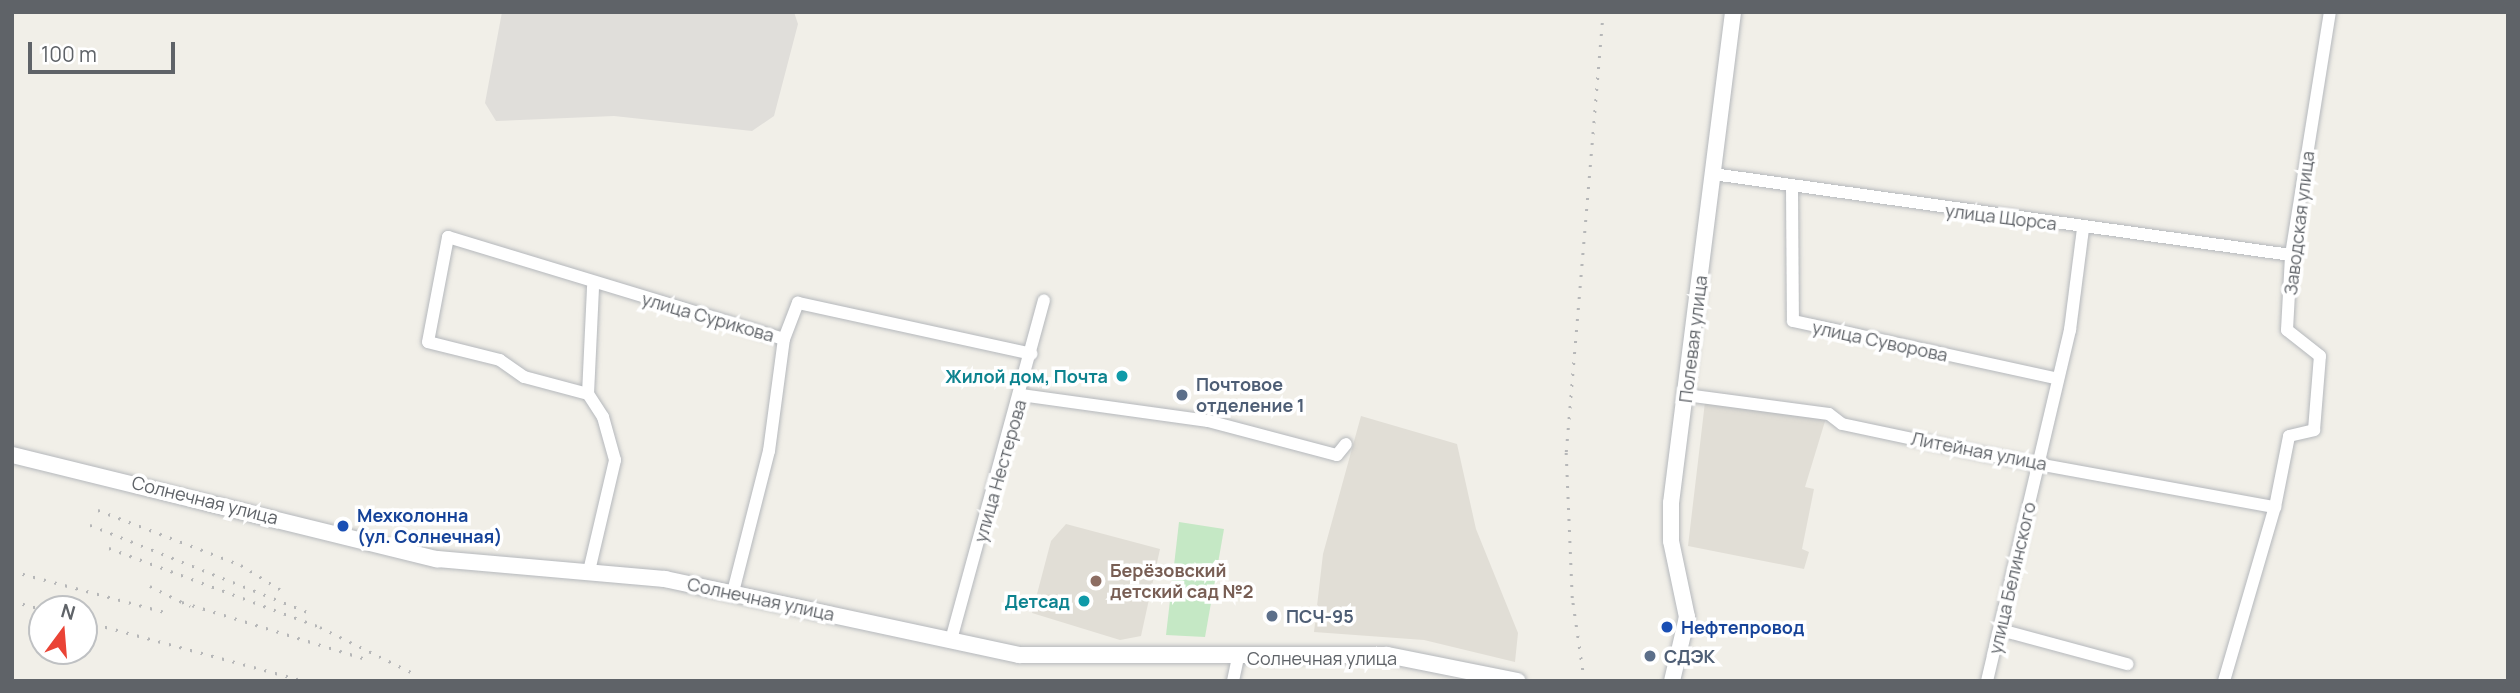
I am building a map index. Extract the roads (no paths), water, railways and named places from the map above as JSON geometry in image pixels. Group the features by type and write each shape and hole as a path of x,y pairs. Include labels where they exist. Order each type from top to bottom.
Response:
{"street":[{"name":"Полевая улица","path":"1680,663 1686,604 1670,523 1733,12"},
{"name":"Заводская улица","path":"2224,681 2275,507 2288,436 2314,430 2320,356 2287,330 2291,255 2330,12"},
{"name":"улица Щорса","path":"1713,174 1793,188 2291,255"},
{"name":"улица Суворова","path":"1793,188 1793,321 2058,379"},
{"name":"улица Белинского","path":"1987,681 2058,379 2083,228"},
{"name":"улица Сурикова","path":"588,394 524,377 500,360 428,342 448,237 573,273 593,286 784,339 797,303 1031,354"},
{"path":"589,571 615,460 603,417 588,394 593,286"},
{"name":"улица Нестерова","path":"951,640 1021,395 1044,300"},
{"path":"733,592 769,451 784,339"},
{"path":"1021,395 1208,421 1337,455 1346,444"},
{"name":"Литейная улица","path":"1686,395 1829,414 1842,424 2275,507"},
{"name":"Солнечная улица","path":"12,455 437,559 589,571 733,592 951,640 1083,660 1387,655 1517,681"},
{"path":"2001,630 2127,664"},
{"path":"1233,681 1238,658"},
{"path":"1672,681 1680,663"},
{"path":"1678,681 1680,663"}],"railway":[{"path":"1584,681 1572,598 1566,452 1603,12"},
{"path":"98,510 241,565 286,593"},
{"path":"90,525 307,612"},
{"path":"109,548 320,627 417,675"},
{"path":"12,571 169,613"},
{"path":"150,586 190,606"},
{"path":"12,601 28,605"},
{"path":"182,602 369,660"},
{"path":"98,625 305,681"}],"place":[{"name":"Жилой дом, Почта","path":"1122,376"},
{"name":"Почтовое отделение 1","path":"1182,395"},
{"name":"Мехколонна (ул. Солнечная)","path":"343,526"},
{"name":"Берёзовский детский сад №2","path":"1096,581"},
{"name":"Детсад","path":"1084,601"},
{"name":"ПСЧ-95","path":"1272,616"},
{"name":"Нефтепровод","path":"1667,627"},
{"name":"СДЭК","path":"1650,656"}]}
